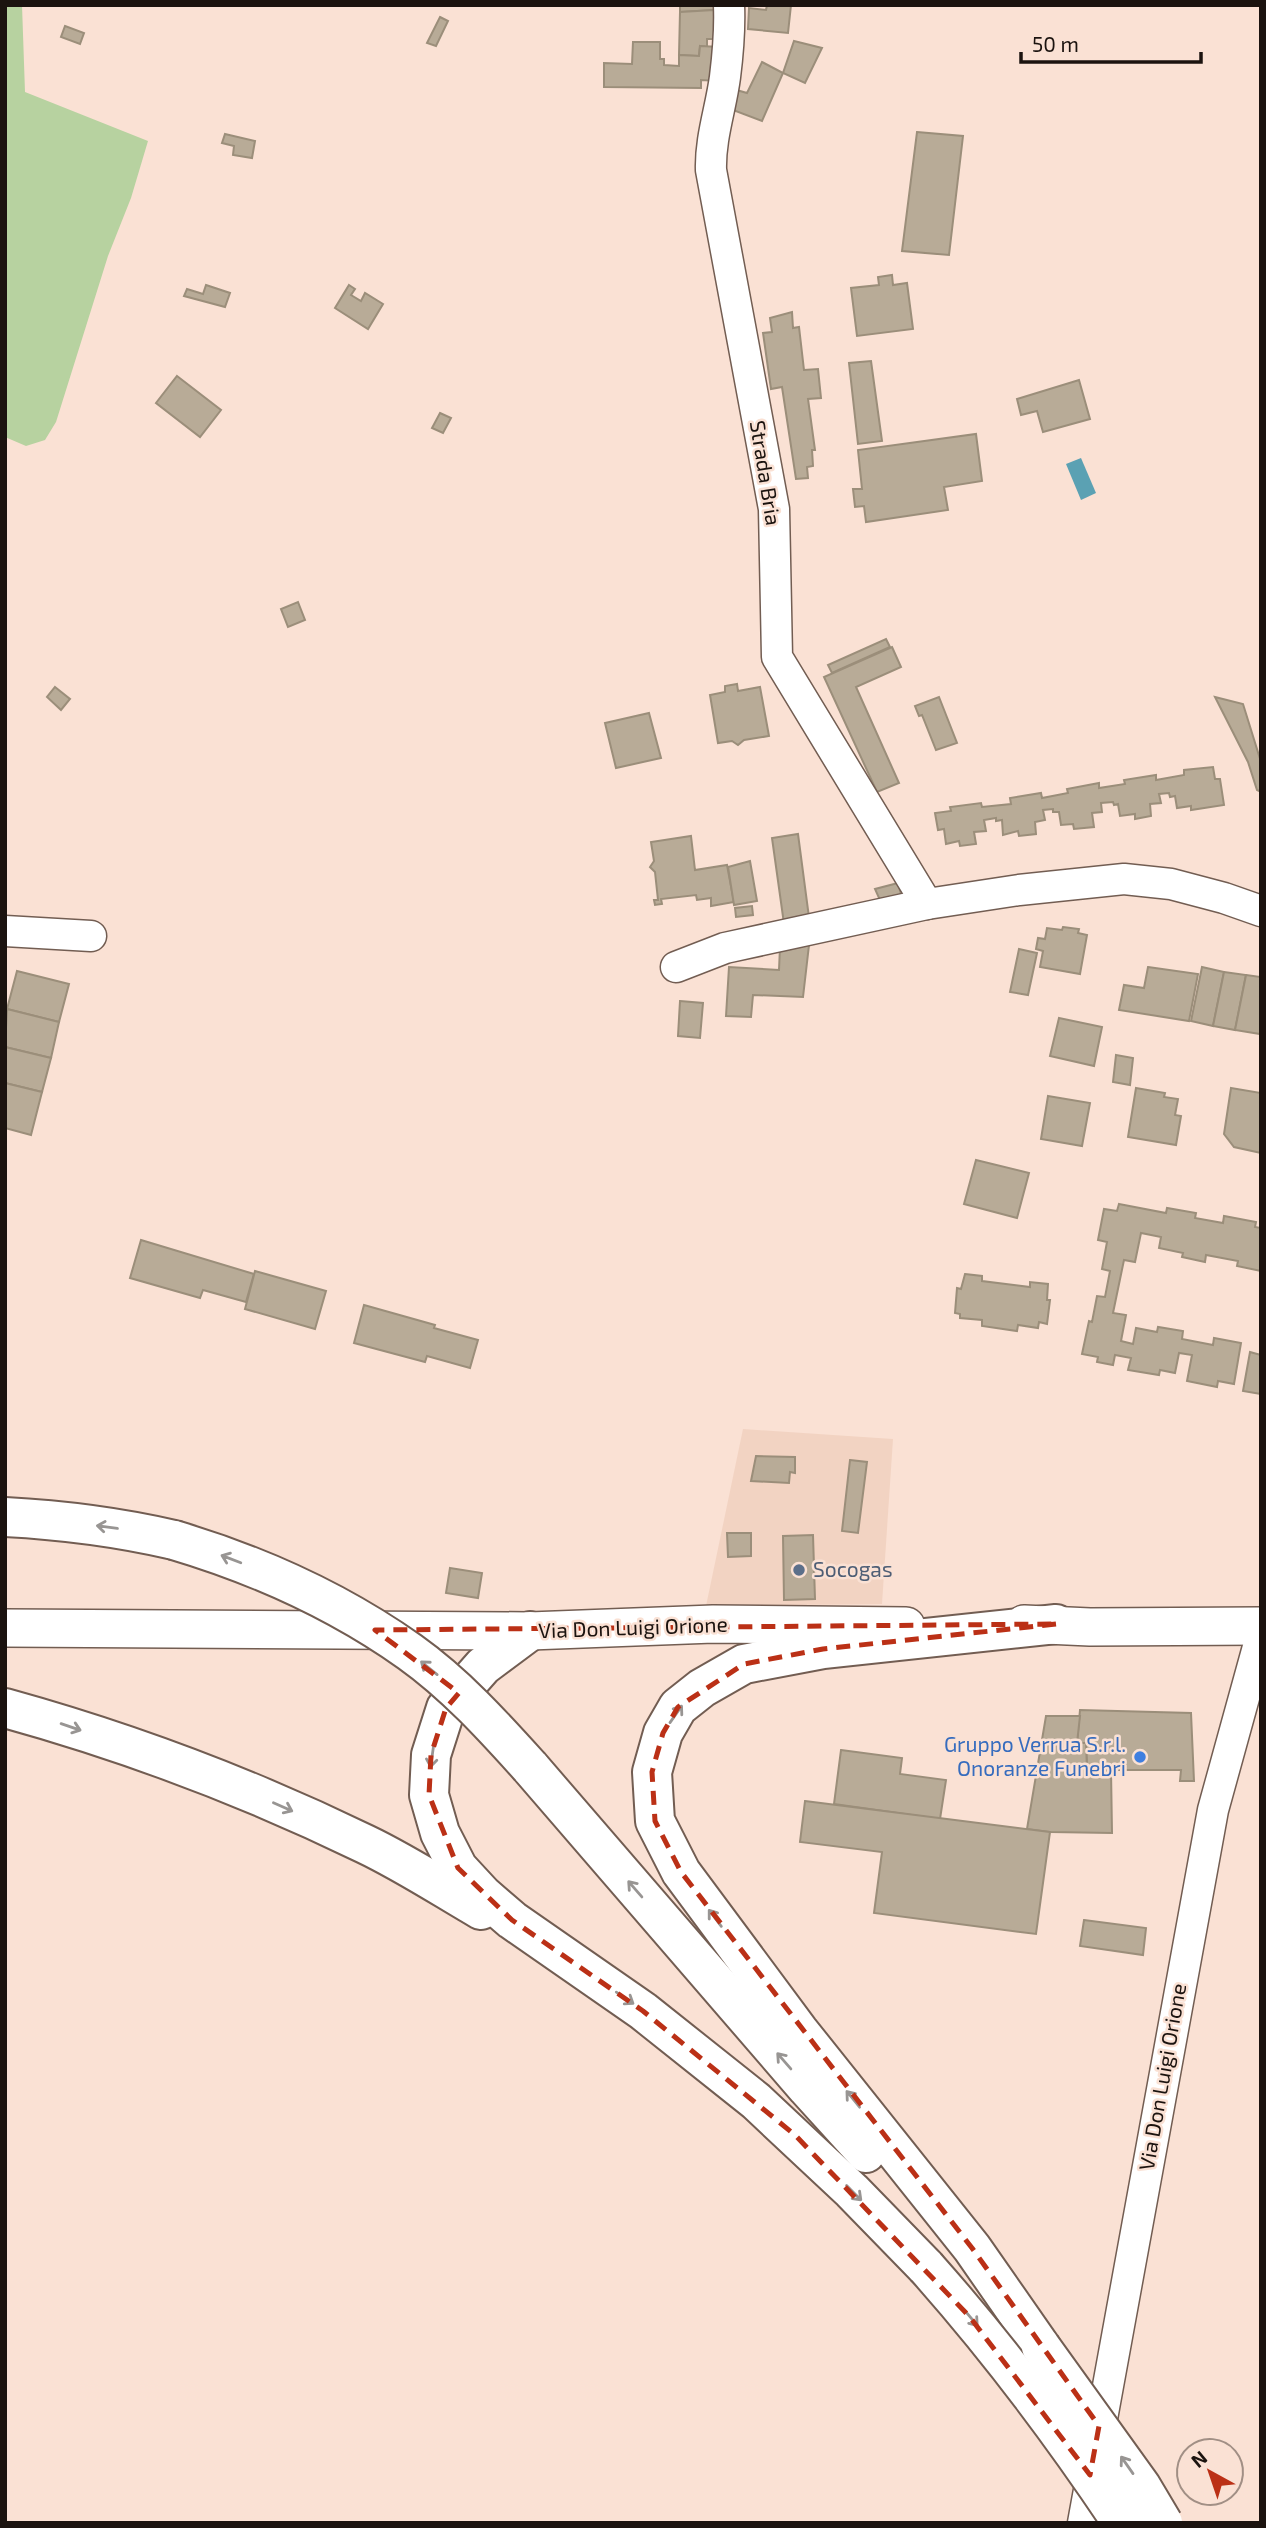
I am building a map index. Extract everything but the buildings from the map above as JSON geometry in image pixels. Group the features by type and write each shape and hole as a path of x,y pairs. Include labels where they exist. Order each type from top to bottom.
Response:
{"highway":[{"path":"5,1517 131,1530 174,1540 233,1559 302,1588 355,1616 411,1653 449,1685 498,1731 953,2257 1041,2347 1141,2486 1163,2523"},
{"path":"1056,1624 822,1649 744,1664 702,1688 678,1707 663,1733 652,1772 655,1821 681,1872 799,2031 953,2257 1024,2383 1122,2523"},
{"path":"530,1631 483,1665 446,1708 431,1755 429,1795 440,1833 458,1868 483,1895 512,1920 643,2011 756,2101 843,2181 953,2257"},
{"path":"5,1708 58,1723 172,1763 283,1807 367,1845 568,1960"}],"main road":[{"name":"Via Don Luigi Orione","path":"5,1628 530,1631 713,1624 1261,1626"}],"street":[{"name":"Strada Bria","path":"729,5 730,30 725,78 710,153 711,170 775,509 777,657 927,904"},
{"path":"676,967 725,948 927,904 1019,890 1124,880 1171,884 1261,911"},
{"path":"5,932 91,936"},
{"name":"Via Don Luigi Orione","path":"1083,2523 1213,1810 1261,1636"}],"highlighted area":[{"path":"1056,1624 823,1649 744,1664 678,1707 663,1733 652,1772 655,1821 681,1872 972,2248 1099,2426 1090,2475 969,2316 795,2135 643,2011 512,1920 458,1868 429,1795 431,1755 446,1708 459,1693 375,1630"}],"shaded area":[{"path":"743,1429 893,1439 882,1604 706,1606"}],"green space":[{"path":"5,5 22,5 25,92 148,141 131,198 108,256 56,422 45,440 26,446 5,437"}],"water":[{"path":"1081,458 1096,493 1081,500 1066,464"}],"place":[{"name":"Socogas","path":"799,1570"},
{"name":"Gruppo Verrua S.r.l. Onoranze Funebri","path":"1140,1757"}]}
